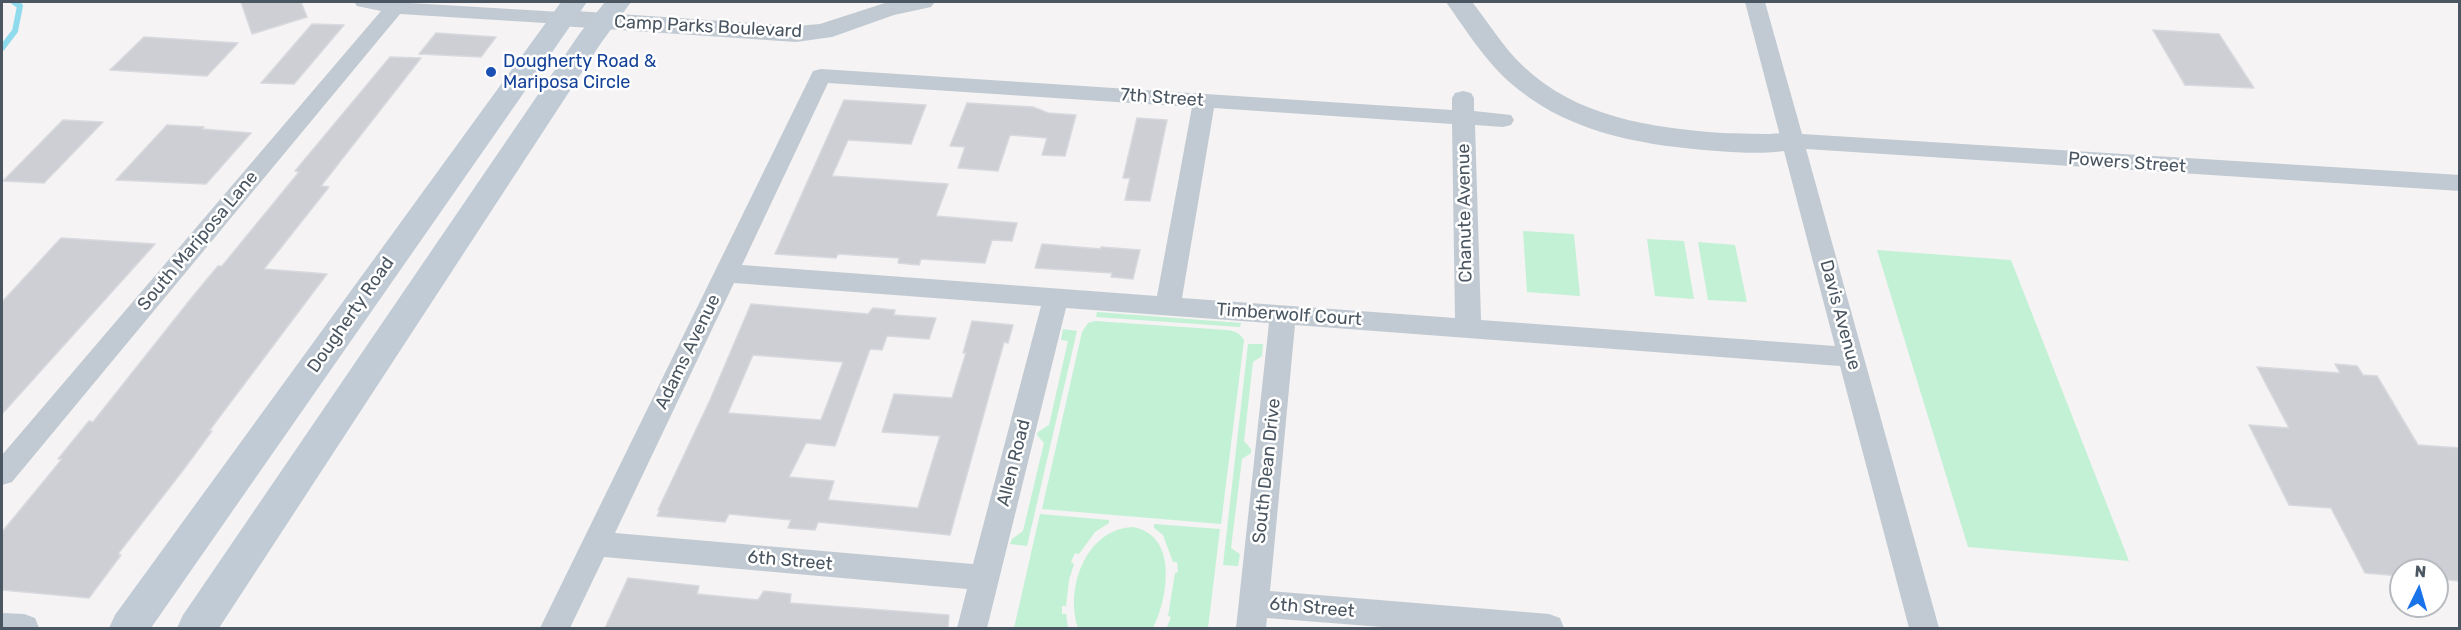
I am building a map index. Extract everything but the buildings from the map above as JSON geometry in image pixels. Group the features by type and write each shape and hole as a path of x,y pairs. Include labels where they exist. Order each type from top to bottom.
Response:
{"main road":[{"name":"Dougherty Road","path":"129,628 567,10"},
{"path":"197,628 611,12"}],"street":[{"path":"364,2 395,8 567,10"},
{"name":"Camp Parks Boulevard","path":"567,10 611,12 796,34 823,32 891,5 922,2"},
{"path":"1459,2 1480,29 1495,54 1525,83 1572,111 1608,127 1660,138 1766,145 1794,141"},
{"path":"1484,2 1499,19 1515,45 1544,74 1585,99 1644,119 1692,126 1758,130 1794,141"},
{"name":"Davis Avenue","path":"1755,2 1924,628"},
{"name":"South Mariposa Lane","path":"2,474 395,8"},
{"name":"7th Street","path":"820,76 1204,100 1463,107 1503,120"},
{"name":"Adams Avenue","path":"555,628 820,76"},
{"path":"1168,306 1204,100"},
{"name":"Chanute Avenue","path":"1463,107 1468,328"},
{"name":"Powers Street","path":"1794,141 2460,183"},
{"name":"Timberwolf Court","path":"726,273 1851,357"},
{"name":"Allen Road","path":"972,628 1056,298"},
{"name":"South Dean Drive","path":"1253,616 1283,315"},
{"name":"6th Street","path":"596,543 985,578"},
{"name":"6th Street","path":"1253,616 1549,628"},
{"path":"2,627 24,628"}],"green space":[{"path":"1523,231 1574,234 1580,296 1527,292"},
{"path":"1647,239 1684,241 1694,299 1655,296"},
{"path":"1698,242 1735,245 1747,302 1708,300"},
{"path":"1877,250 2011,260 2129,561 1968,547"},
{"path":"1097,312 1241,323 1240,327 1096,317"},
{"path":"1095,321 1227,330 1237,333 1244,340 1221,524 1042,509 1082,332 1088,323"},
{"path":"1063,329 1077,331 1027,546 1010,544 1012,539 1023,531 1044,443 1037,435 1049,425 1068,341 1061,340"},
{"path":"1248,344 1263,344 1262,356 1253,362 1244,441 1251,449 1251,453 1242,459 1231,548 1240,554 1238,566 1223,565"},
{"path":"1040,514 1109,520 1109,523 1095,532 1079,554 1075,553 1071,562 1074,564 1069,580 1066,606 1062,606 1062,614 1066,614 1068,628 1014,628"},
{"path":"1154,524 1220,529 1208,628 1162,628 1167,627 1171,617 1168,616 1175,573 1178,572 1177,562 1173,562 1163,535 1154,528"},
{"path":"1132,527 1147,532 1157,542 1163,554 1166,569 1163,601 1153,628 1078,628 1074,596 1082,564 1102,539 1116,531"}],"waterway":[{"path":"2,48 15,31 20,6 14,2"}],"place":[{"name":"Dougherty Road & Mariposa Circle","path":"491,72"}]}
